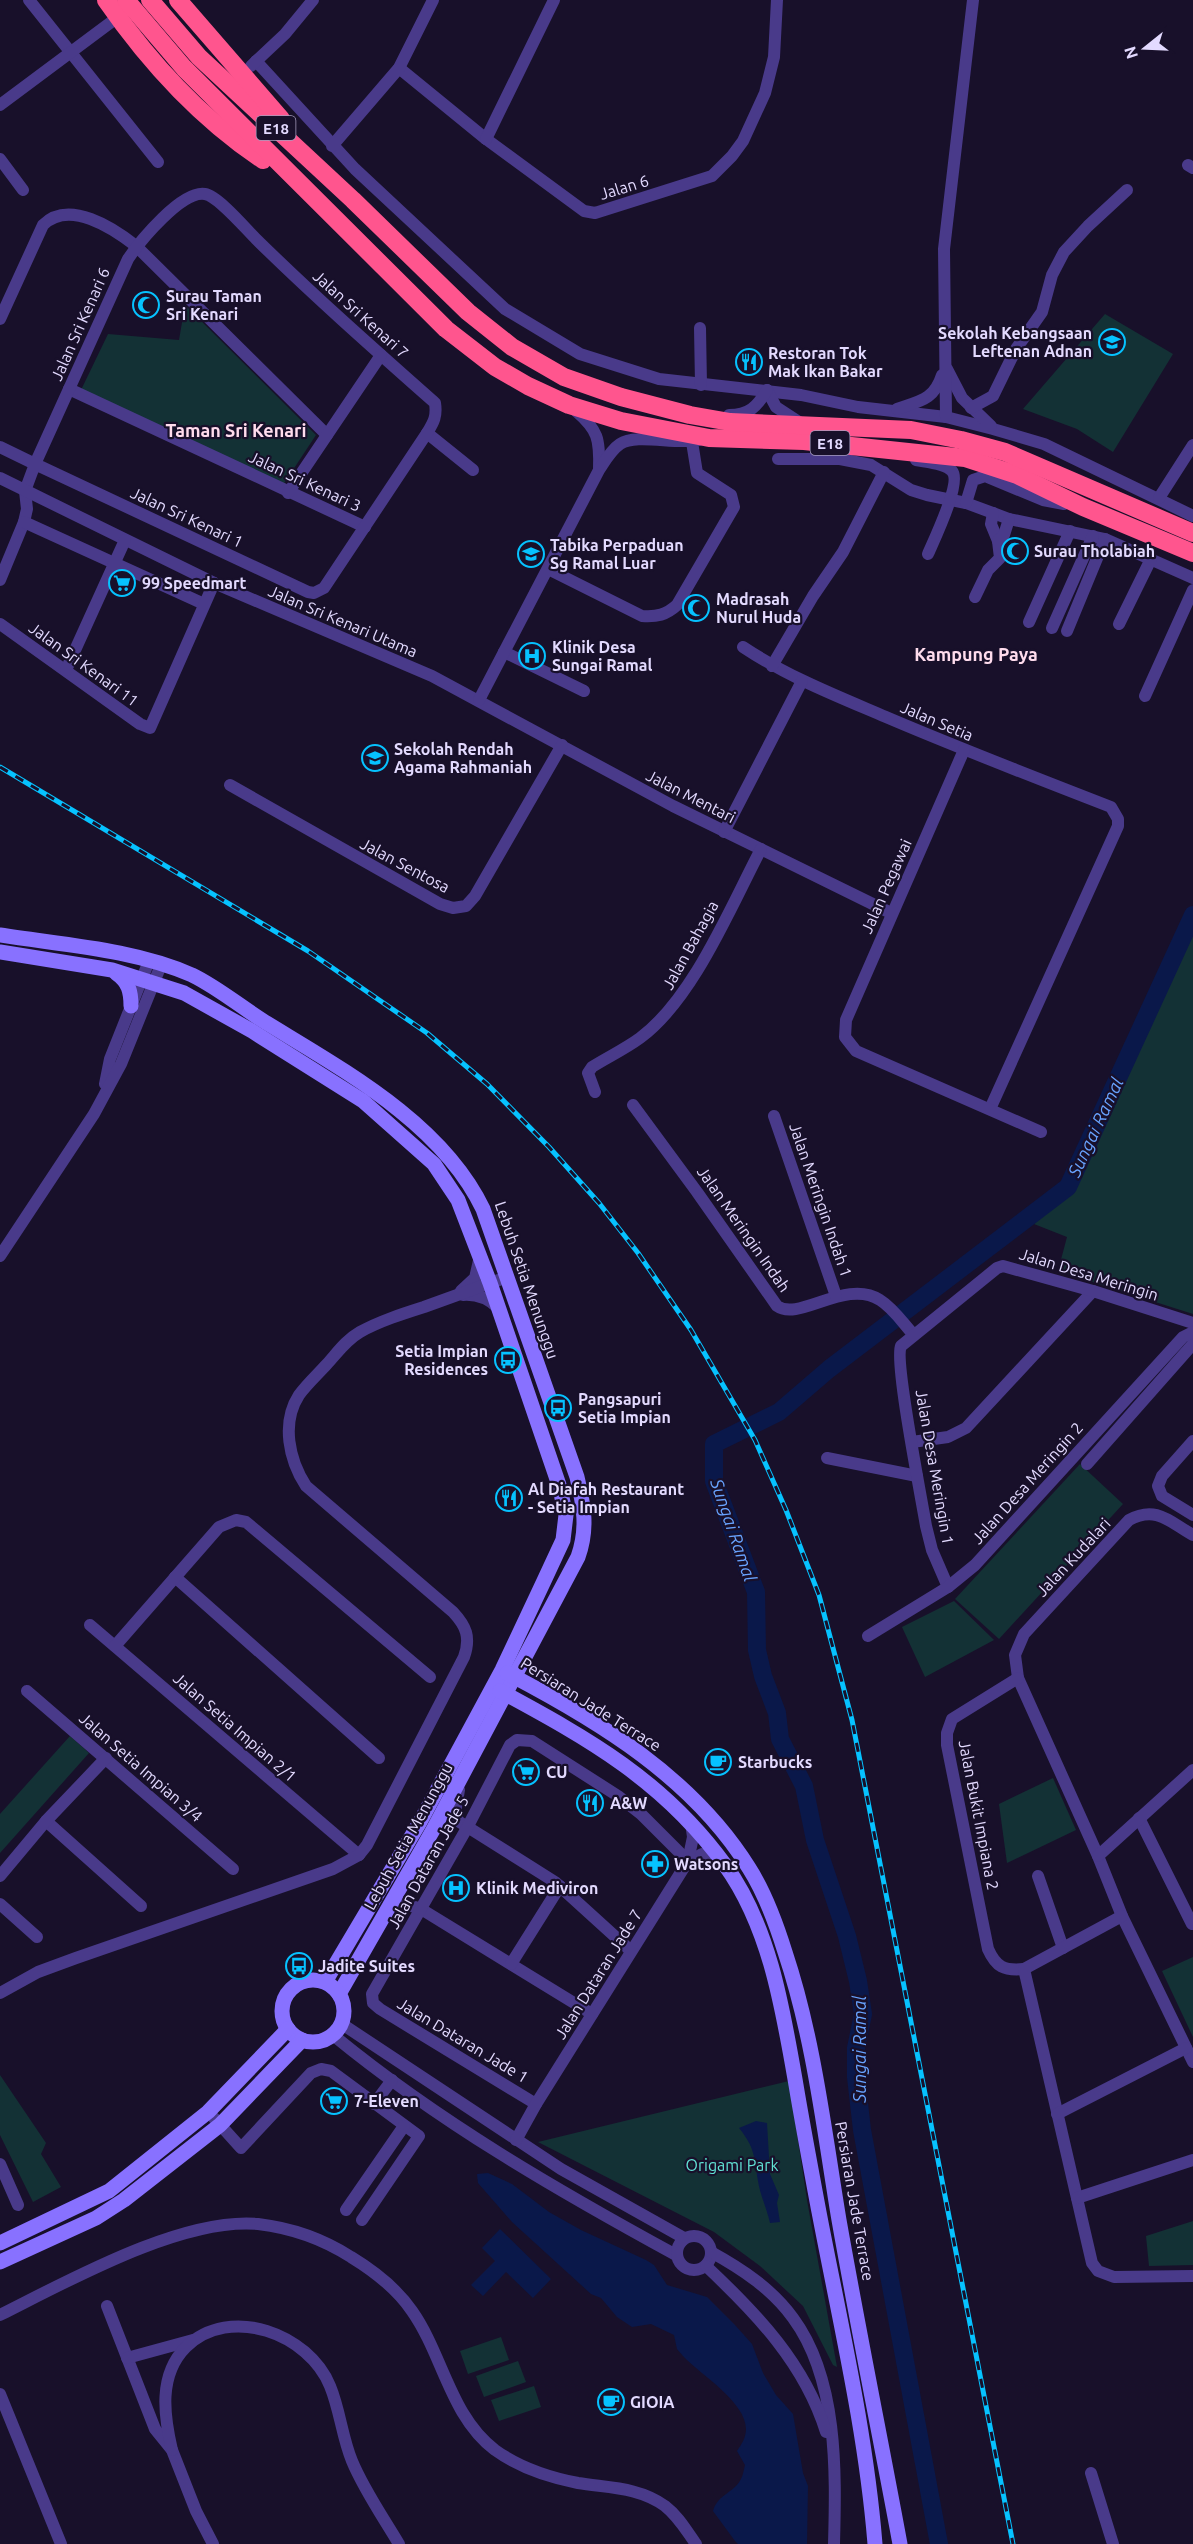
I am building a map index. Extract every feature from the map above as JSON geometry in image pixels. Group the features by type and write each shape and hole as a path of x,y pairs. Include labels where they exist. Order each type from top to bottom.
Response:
{"highway":[{"path":"106,0 159,68 209,120 297,183"},
{"name":"E18","path":"126,0 184,68 446,329 495,367 528,386 569,405 621,421 701,440 804,441 965,458 1017,475 1083,507 1193,554"},
{"name":"E18","path":"150,0 199,57 353,200 468,312 512,347 564,376 621,397 690,415 730,422 911,430 935,434 1005,452 1193,533"},
{"path":"178,0 353,200"}],"street":[{"path":"30,0 158,162"},
{"path":"241,74 292,27 313,0"},
{"path":"332,146 399,68 433,0"},
{"path":"486,139 554,0"},
{"name":"Jalan 6","path":"399,68 486,139 587,213 614,208 712,176 732,156 743,141 765,93 774,57 777,0"},
{"path":"946,417 944,249 973,0"},
{"path":"0,105 118,17"},
{"path":"256,61 332,146 505,309 580,354 634,373 701,385 767,390 840,404 946,417 993,429 1044,444 1193,516"},
{"path":"0,159 23,190"},
{"path":"971,408 993,396 1016,349 1042,312 1052,275 1064,252 1127,190"},
{"name":"Jalan Sri Kenari 6","path":"24,522 27,509 25,491 35,464 128,259 136,246 183,200 196,194"},
{"name":"Jalan Sri Kenari 7","path":"196,194 212,195 435,403 435,419 427,433"},
{"path":"0,319 43,225 49,218 71,214 112,229 136,246 327,435"},
{"path":"700,328 701,385"},
{"path":"288,493 381,355"},
{"path":"946,366 955,387 971,408 993,429"},
{"path":"894,410 919,401 938,389 946,366"},
{"name":"Jalan Sri Kenari 3","path":"69,389 365,527"},
{"path":"690,415 739,415 758,406 767,390"},
{"path":"767,390 776,407 806,426"},
{"path":"569,405 589,422 597,434 599,470"},
{"path":"365,527 427,433 473,470"},
{"path":"479,700 599,470 620,443 638,438 680,443 701,440 697,473 731,495 734,507 684,595 667,614 655,617 642,616 548,569"},
{"path":"1159,498 1193,445"},
{"name":"Jalan Sri Kenari 1","path":"0,447 308,592 314,593 324,588 365,527"},
{"path":"881,448 914,460 944,466 952,471 955,478 950,501 928,554"},
{"path":"778,459 840,459 871,465 911,490 966,503 1009,519 1099,538 1193,578"},
{"path":"772,666 813,596 843,552 884,472"},
{"path":"966,503 973,480 985,476 1043,500 1083,507"},
{"name":"Jalan Sri Kenari Utama","path":"0,478 214,583 432,676 479,700"},
{"path":"975,597 988,570 1000,558 998,541 991,524 993,513"},
{"path":"998,541 1004,535 1009,519"},
{"path":"0,580 24,522 204,604 214,583"},
{"path":"1029,622 1070,531"},
{"path":"1052,628 1099,538"},
{"path":"1067,631 1099,538"},
{"path":"66,670 125,540"},
{"path":"1119,624 1150,559"},
{"path":"1145,696 1193,590"},
{"name":"Jalan Sri Kenari 11","path":"0,624 140,724 150,728 204,604"},
{"name":"Jalan Setia","path":"743,647 772,666 802,681 964,750 1111,807 1118,819 1118,826 990,1109"},
{"path":"504,652 584,692"},
{"path":"724,832 802,681"},
{"name":"Jalan Mentari","path":"479,700 724,832 891,913"},
{"name":"Jalan Sentosa","path":"230,785 410,888 453,908 466,906 475,896 562,745"},
{"name":"Jalan Pegawai","path":"964,750 846,1020 845,1037 856,1051 990,1109"},
{"name":"Jalan Bahagia","path":"595,1092 588,1073 592,1066 641,1038 678,1001 761,849"},
{"name":"Lebuh Setia Menunggu","path":"0,935 99,950 155,963 192,976 374,1090 435,1143 451,1159 475,1192 483,1209 577,1477 586,1522 584,1541 578,1557 507,1695 339,1994"},
{"path":"0,952 112,970 184,993 216,1010 363,1101 434,1164 447,1182 458,1200 490,1283 559,1485 566,1515 563,1540 502,1671"},
{"path":"0,1256 94,1114 121,1064 155,963"},
{"path":"112,970 126,981 131,992 131,1006"},
{"path":"102,1097 110,1059 131,1006 148,982"},
{"name":"Jalan Meringin Indah","path":"633,1106 777,1306 791,1311 836,1296 866,1295 880,1300 889,1307 913,1334"},
{"path":"990,1109 1041,1132"},
{"name":"Jalan Meringin Indah 1","path":"774,1116 836,1296"},
{"path":"456,1295 475,1278 480,1256"},
{"name":"Jalan Desa Meringin","path":"898,1352 913,1334 999,1267 1010,1267 1193,1323"},
{"path":"0,1993 38,1972 333,1869 359,1855 374,1834 456,1673 468,1646 468,1635 463,1623 453,1612 306,1486 298,1474 289,1439 293,1408 300,1395 349,1340 387,1320 507,1277"},
{"path":"912,1442 948,1437 966,1428 1093,1291"},
{"path":"456,1295 471,1294 489,1300 499,1309"},
{"name":"Jalan Desa Meringin 2","path":"868,1636 948,1587 975,1565 1183,1336 1193,1332"},
{"name":"Jalan Desa Meringin 2","path":"1087,1464 1193,1344"},
{"name":"Jalan Desa Meringin 1","path":"898,1352 929,1538 948,1587"},
{"path":"1193,1441 1162,1476 1158,1486 1162,1496 1193,1515"},
{"path":"827,1458 917,1476"},
{"name":"Jalan Kudalari","path":"1018,1678 1015,1655 1024,1634 1130,1520 1140,1514 1159,1515 1193,1535"},
{"path":"115,1646 219,1527 236,1520 246,1522 430,1677"},
{"path":"175,1577 379,1758"},
{"name":"Jalan Setia Impian 2/1","path":"90,1625 359,1855"},
{"name":"Lebuh Setia Menunggu","path":"325,1982 420,1822 502,1671"},
{"name":"Persiaran Jade Terrace","path":"502,1671 565,1706 649,1759 684,1789 718,1825 750,1869 775,1920 793,1976 814,2062 839,2221 900,2544"},
{"path":"1018,1678 1098,1856 1122,1916 1190,2054 1058,2114"},
{"name":"Jalan Bukit Impiana 2","path":"1018,1678 952,1719 947,1732 947,1745 988,1949 1000,1968 1023,1969"},
{"name":"Persiaran Jade Terrace","path":"493,1687 614,1756 654,1787 691,1823 720,1859 744,1896 758,1930 781,2003 864,2454 875,2544"},
{"name":"Jalan Setia Impian 3/4","path":"27,1691 233,1869"},
{"name":"Jalan Dataran Jade 5","path":"373,2003 372,1994 375,1987 467,1828 510,1745 517,1740 532,1741 618,1796 641,1814 687,1861"},
{"path":"0,1876 46,1821 106,1758"},
{"path":"1098,1856 1193,1770"},
{"path":"463,1774 455,1813 458,1821 560,1886 631,1951"},
{"path":"1139,1818 1192,1924"},
{"path":"46,1821 141,1906"},
{"path":"687,1861 693,1837 691,1823"},
{"path":"687,1861 702,1854 720,1859"},
{"name":"Jalan Dataran Jade 7","path":"516,2140 687,1861"},
{"path":"1038,1875 1063,1948"},
{"path":"511,1964 560,1886"},
{"path":"393,1900 421,1909 592,2014"},
{"path":"0,1904 38,1937"},
{"path":"1122,1916 1023,1969 1092,2263 1098,2271 1114,2277 1193,2276"},
{"path":"309,1980 325,1982 339,1994 344,2003 337,2030 318,2042 302,2040 288,2028 282,2012 290,1991 300,1983 309,1980"},
{"name":"Jalan Dataran Jade 1","path":"373,2003 536,2104"},
{"path":"0,2243 109,2191 207,2112 288,2028"},
{"path":"337,2030 392,2080 445,2119 574,2199 676,2255"},
{"path":"337,2030 561,2169 684,2238 698,2236 705,2239 711,2252 739,2268 761,2285 793,2318 813,2355 830,2407 835,2495 834,2544"},
{"path":"0,2262 96,2218 119,2204 220,2125 302,2040"},
{"path":"207,2112 241,2148 311,2073 321,2069 331,2071 419,2136 362,2220"},
{"path":"374,2104 392,2080"},
{"path":"445,2119 458,2103"},
{"path":"346,2210 404,2126"},
{"path":"1077,2198 1193,2160"},
{"path":"0,2164 18,2205"},
{"path":"0,2315 104,2263 200,2230 256,2224 314,2237 364,2265 411,2308 428,2335 454,2399 470,2425 492,2448 518,2466 549,2476 580,2483 616,2486 640,2493 663,2505 679,2518 696,2544"},
{"path":"684,2238 677,2248 676,2255 680,2264 687,2269 700,2270 706,2266 711,2252"},
{"path":"706,2266 753,2310 796,2366 820,2411 832,2451"},
{"path":"107,2306 155,2429 172,2450"},
{"path":"127,2358 194,2339 220,2329 251,2326 282,2336 298,2346 311,2358 330,2386 347,2446 358,2474 399,2544"},
{"path":"194,2339 175,2362 166,2384 164,2404 172,2450 196,2511 213,2544"},
{"path":"0,2394 61,2544"},
{"path":"1091,2473 1113,2544"}],"green space":[{"path":"185,305 316,435 283,485 81,390 108,334 179,340"},
{"path":"1105,314 1173,354 1113,452 1077,429 1023,409"},
{"path":"1193,933 1193,1314 1058,1271 1067,1237 1034,1224 1076,1187"},
{"path":"1080,1464 1123,1504 999,1639 955,1599"},
{"path":"954,1601 994,1640 925,1677 902,1627"},
{"path":"70,1736 89,1753 0,1853 0,1814"},
{"path":"1053,1778 1076,1830 1007,1863 999,1804"},
{"path":"1193,1957 1193,2037 1162,1971"},
{"path":"0,2075 46,2143 41,2154 61,2187 33,2202 0,2135"},
{"name":"Origami Park","path":"789,2081 807,2200 837,2367 833,2365 803,2306 760,2266 714,2232 538,2142"},
{"path":"1193,2221 1193,2265 1149,2266 1146,2236"},
{"path":"501,2337 509,2360 468,2374 460,2351"},
{"path":"518,2361 526,2382 484,2397 476,2376"},
{"path":"534,2386 541,2407 499,2421 491,2400"}],"shaded area":[{"path":"756,2121 767,2123 770,2174 779,2195 777,2203 780,2222 770,2223 759,2186 753,2153 739,2128"},
{"path":"488,2173 512,2184 549,2212 581,2230 654,2265 667,2285 707,2297 752,2344 763,2373 776,2395 793,2414 803,2473 808,2486 807,2544 738,2544 735,2541 713,2511 718,2501 738,2484 745,2465 737,2451 746,2429 739,2409 721,2389 683,2356 677,2349 674,2335 651,2324 632,2327 617,2317 601,2298 591,2294 512,2222 478,2183 477,2174"},
{"path":"500,2229 551,2279 533,2298 506,2272 483,2296 471,2285 495,2261 482,2248"}],"waterway":[{"name":"Sungai Ramal","path":"939,2544 862,2130 856,2077 856,2048 863,2014 858,1981 847,1936 815,1840 804,1786 780,1739 777,1713 763,1676 757,1650 756,1592 714,1481 714,1444 779,1412 829,1369 1068,1187 1193,915"}],"railway":[{"path":"0,767 308,951 427,1033 487,1084 549,1147 599,1203 638,1253 691,1330 755,1440 786,1510 819,1595 852,1720 1013,2544"}],"place":[{"name":"Surau Taman Sri Kenari","path":"146,305"},
{"name":"Sekolah Kebangsaan Leftenan Adnan","path":"1112,342"},
{"name":"Restoran Tok Mak Ikan Bakar","path":"749,362"},
{"name":"Surau Tholabiah","path":"1015,551"},
{"name":"Tabika Perpaduan Sg Ramal Luar","path":"531,554"},
{"name":"99 Speedmart","path":"122,583"},
{"name":"Madrasah Nurul Huda","path":"696,608"},
{"name":"Klinik Desa Sungai Ramal","path":"532,656"},
{"name":"Sekolah Rendah Agama Rahmaniah","path":"375,758"},
{"name":"Setia Impian Residences","path":"508,1360"},
{"name":"Pangsapuri Setia Impian","path":"558,1408"},
{"name":"Al Diafah Restaurant - Setia Impian","path":"509,1498"},
{"name":"Starbucks","path":"718,1762"},
{"name":"CU","path":"526,1772"},
{"name":"A&W","path":"590,1803"},
{"name":"Watsons","path":"655,1864"},
{"name":"Klinik Mediviron","path":"456,1888"},
{"name":"Jadite Suites","path":"299,1966"},
{"name":"7-Eleven","path":"334,2101"},
{"name":"GIOIA","path":"611,2402"}],"district":[{"name":"Taman Sri Kenari","path":"236,430"},
{"name":"Kampung Paya","path":"976,654"}]}
